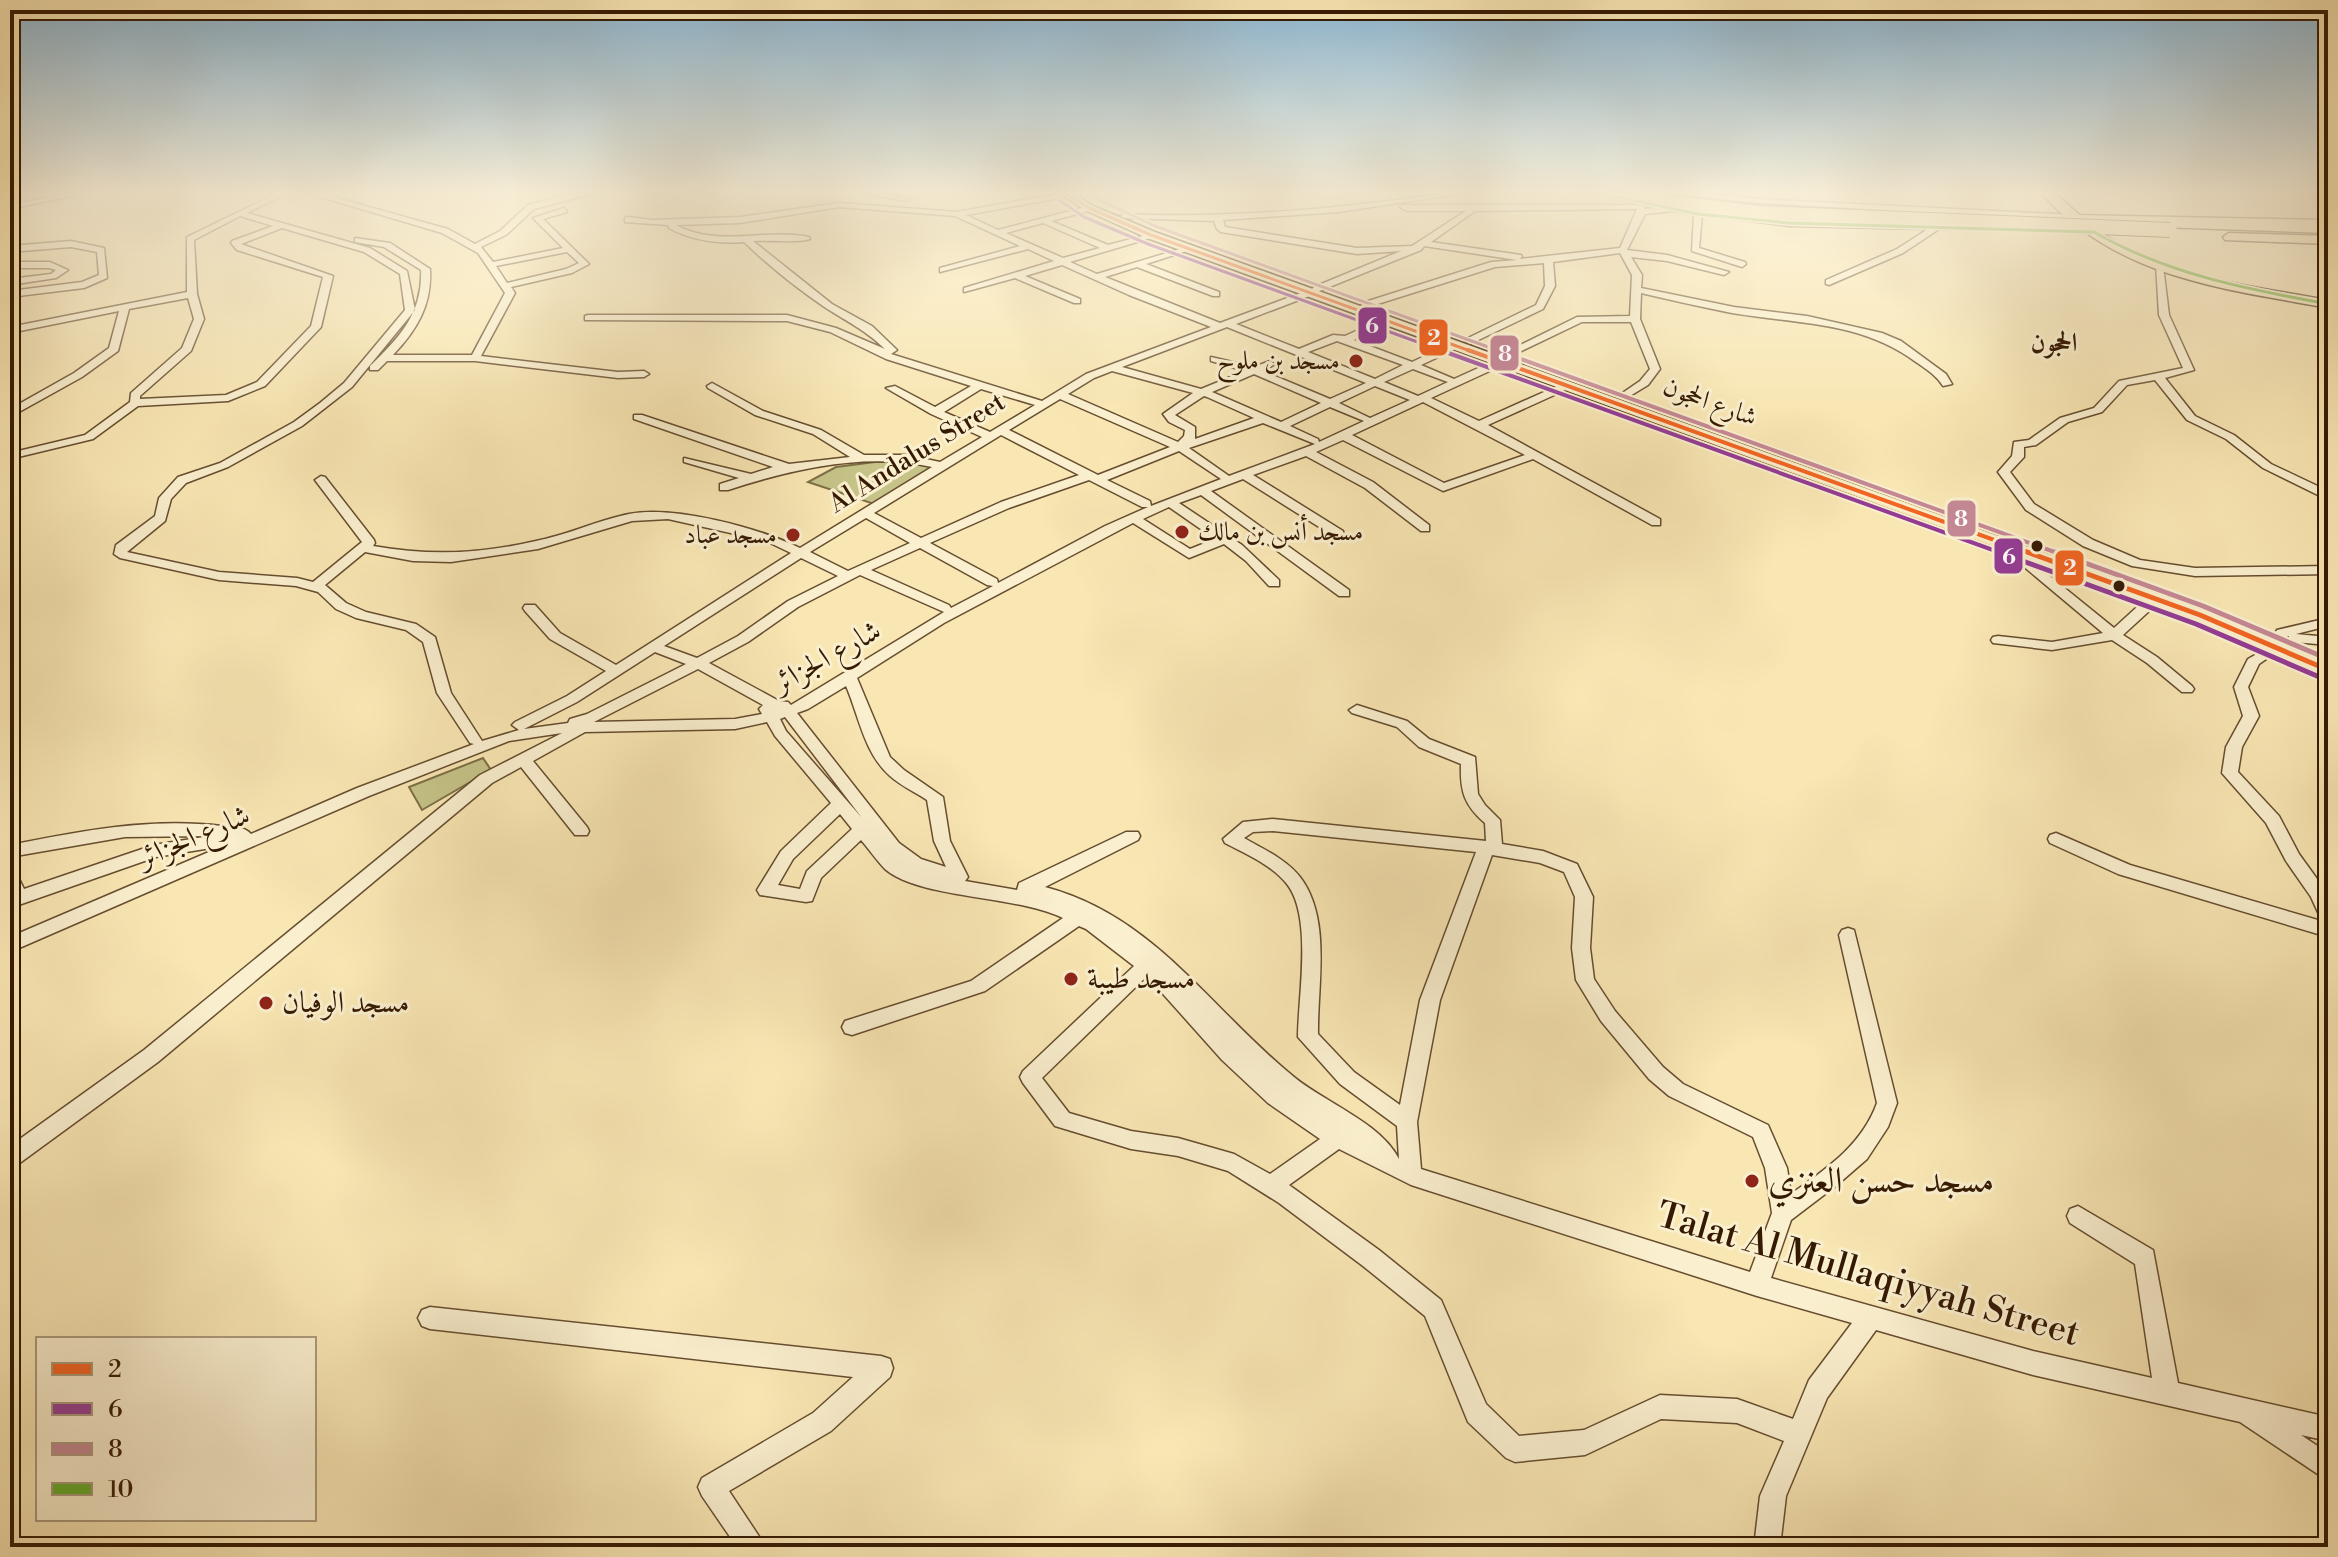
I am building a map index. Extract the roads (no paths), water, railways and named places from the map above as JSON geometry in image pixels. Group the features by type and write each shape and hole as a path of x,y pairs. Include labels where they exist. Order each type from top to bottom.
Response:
{"highway":[{"path":"2156,265 2221,284 2328,304"}],"main road":[{"name":"شارع الحجون","path":"1236,265 1365,305 1463,343 1489,357 1507,358 1568,385 2154,599 2328,653"},
{"name":"شارع الحجون","path":"1247,265 1387,320 1625,396 2231,612 2284,639 2328,670"}],"street":[{"path":"10,265 50,265 63,270 53,276 10,282"},
{"path":"10,294 84,285 104,276 103,265"},
{"path":"135,403 135,395 187,349 199,319 192,294 191,265"},
{"path":"10,456 89,437 135,403 228,398 261,384 316,327 328,276 292,265"},
{"path":"391,265 404,273 410,310 348,385 298,424 224,465 182,480 165,498 161,518 121,548 120,554 219,576 297,582 323,589 351,611 411,627 430,640 444,693 475,739"},
{"path":"224,465 268,451 320,421 407,335 429,292 425,269 418,265"},
{"path":"475,358 510,293 490,265"},
{"path":"505,286 583,265"},
{"path":"777,265 829,306 869,328 892,350 882,353"},
{"path":"943,270 962,265"},
{"path":"967,290 1055,265"},
{"path":"1071,265 1132,293 1373,381 1479,425 1656,522"},
{"path":"1097,277 1136,265"},
{"path":"1140,265 1216,294 1203,299"},
{"name":"Al Andalus Street","path":"520,725 572,699 656,648 802,552 1090,376 1376,265"},
{"path":"1365,305 1492,265"},
{"path":"1283,425 1373,381 1540,307 1550,286 1548,265"},
{"path":"1625,396 1644,383 1655,369 1635,319 1638,290 1637,275 1632,265"},
{"path":"1694,265 1724,272"},
{"path":"1829,282 1869,265"},
{"path":"2159,266 2164,315 2189,370 2123,383 2098,410 2064,420 2032,443 2018,444 2018,457 2004,472 2030,507 2088,543 2137,563 2195,572 2328,570"},
{"path":"1015,275 1077,301"},
{"path":"1160,283 1173,278"},
{"path":"1132,293 1146,288"},
{"path":"1638,290 1734,310 1793,316 1878,335 1897,343 1942,376 1947,384"},
{"path":"10,330 192,294"},
{"path":"1175,309 1189,304"},
{"path":"10,414 78,375 114,349 125,307"},
{"path":"588,318 787,318 833,330 882,353 1042,404"},
{"name":"شارع الجزائر","path":"10,934 402,766 520,725 718,725 818,699 949,614 1133,518 1310,447 1365,418 1491,366 1580,319 1635,319"},
{"path":"1345,340 1387,320"},
{"path":"1298,353 1337,337 1449,379"},
{"name":"شارع الجزائر","path":"776,710 810,693 944,608 1146,504 1343,435 1486,362 1489,357"},
{"path":"384,358 475,358 618,375 644,374"},
{"path":"1215,359 1253,370 1365,418"},
{"path":"1180,447 1190,437 1191,429 1173,420 1169,414 1203,392 1270,364"},
{"path":"1111,367 1203,392 1283,425 1425,528"},
{"path":"2159,378 2191,418 2230,437 2267,466 2328,496"},
{"path":"1479,425 1568,385"},
{"path":"712,386 759,413 817,432 862,459"},
{"path":"935,412 979,386"},
{"path":"891,388 935,412 995,433 1146,504"},
{"path":"1058,394 1180,447 1223,476"},
{"path":"638,417 789,468"},
{"path":"522,758 536,742 698,663 743,639 793,604 854,573 1005,505 1266,418"},
{"path":"1343,435 1443,487 1532,456"},
{"path":"724,487 789,468 862,459 907,458 941,466"},
{"path":"688,460 752,478"},
{"path":"1244,475 1339,534"},
{"path":"315,587 369,543 321,480"},
{"path":"1202,490 1344,593"},
{"path":"1170,502 1197,524 1257,561 1274,583"},
{"path":"865,513 992,582"},
{"path":"363,548 413,557 451,558 538,545 631,517 668,515 770,538 944,608"},
{"path":"1133,518 1189,554 1225,539"},
{"path":"2009,547 2114,635 2152,660 2187,689"},
{"path":"1998,640 2052,646 2114,635 2154,599"},
{"path":"530,608 555,636 616,671"},
{"path":"2328,622 2284,639 2253,662 2241,687 2251,716 2234,747 2230,773 2273,820 2292,857 2319,895 2328,916"},
{"path":"2284,639 2328,641"},
{"path":"656,648 698,663 776,710"},
{"path":"850,679 861,700 875,744 891,768 918,789 935,797 942,841 959,877"},
{"path":"572,699 567,709 574,723"},
{"name":"Talat Al Mullaqiyyah Street","path":"776,710 841,803 887,860 913,877 1028,898 1078,917 1147,965 1176,992 1251,1076 1302,1117 1337,1139 1403,1171 1757,1285 2033,1363 2328,1429"},
{"name":"Talat Al Mullaqiyyah Street","path":"776,710 893,847 915,863 959,877 1027,888 1077,902 1130,936 1189,985 1273,1072 1308,1100 1358,1132 1403,1171"},
{"path":"1357,710 1402,724 1424,743 1469,761 1469,793 1479,809 1497,827 1430,1000 1407,1122 1403,1171"},
{"path":"10,1158 151,1056 486,779 574,723"},
{"name":"شارع الجزائر","path":"10,945 406,774 506,737 574,723"},
{"path":"522,758 581,831"},
{"path":"841,803 787,855 766,890 806,896 813,875 862,830"},
{"path":"1407,1122 1347,1078 1308,1037 1309,914 1294,881 1259,854 1231,839 1249,826 1273,825 1490,848 1543,857 1571,868 1584,897 1581,948 1585,980 1608,1016 1656,1073 1676,1090 1761,1131 1776,1168 1783,1213"},
{"path":"10,851 91,834 166,826 238,836"},
{"path":"10,877 14,899 154,851 238,836"},
{"path":"1027,888 1132,836"},
{"path":"2056,839 2124,870 2328,930"},
{"path":"852,1027 978,986 1078,917"},
{"path":"1757,1285 1783,1213 1861,1153 1884,1117 1887,1103 1848,935"},
{"path":"1147,965 1030,1077 1062,1120 1131,1140 1178,1147 1234,1163 1371,1258 1433,1308 1477,1413 1515,1449 1585,1442 1660,1407 1737,1411 1799,1434"},
{"path":"1271,1186 1337,1139"},
{"path":"2078,1216 2145,1258 2167,1393"},
{"path":"1767,1547 1773,1496 1818,1389 1871,1317"},
{"path":"430,1318 881,1368 822,1422 711,1487 753,1547"},
{"path":"2242,1410 2328,1468"}],"place":[{"name":"مسجد بن ملوح","path":"1356,361"},
{"name":"مسجد أنس بن مالك","path":"1182,532"},
{"name":"مسجد عباد","path":"793,535"},
{"name":"مسجد طيبة","path":"1071,979"},
{"name":"مسجد الوفيان","path":"266,1003"},
{"name":"مسجد حسن العنزي","path":"1752,1181"}],"district":[{"name":"الحجون","path":"2054,343"}]}
